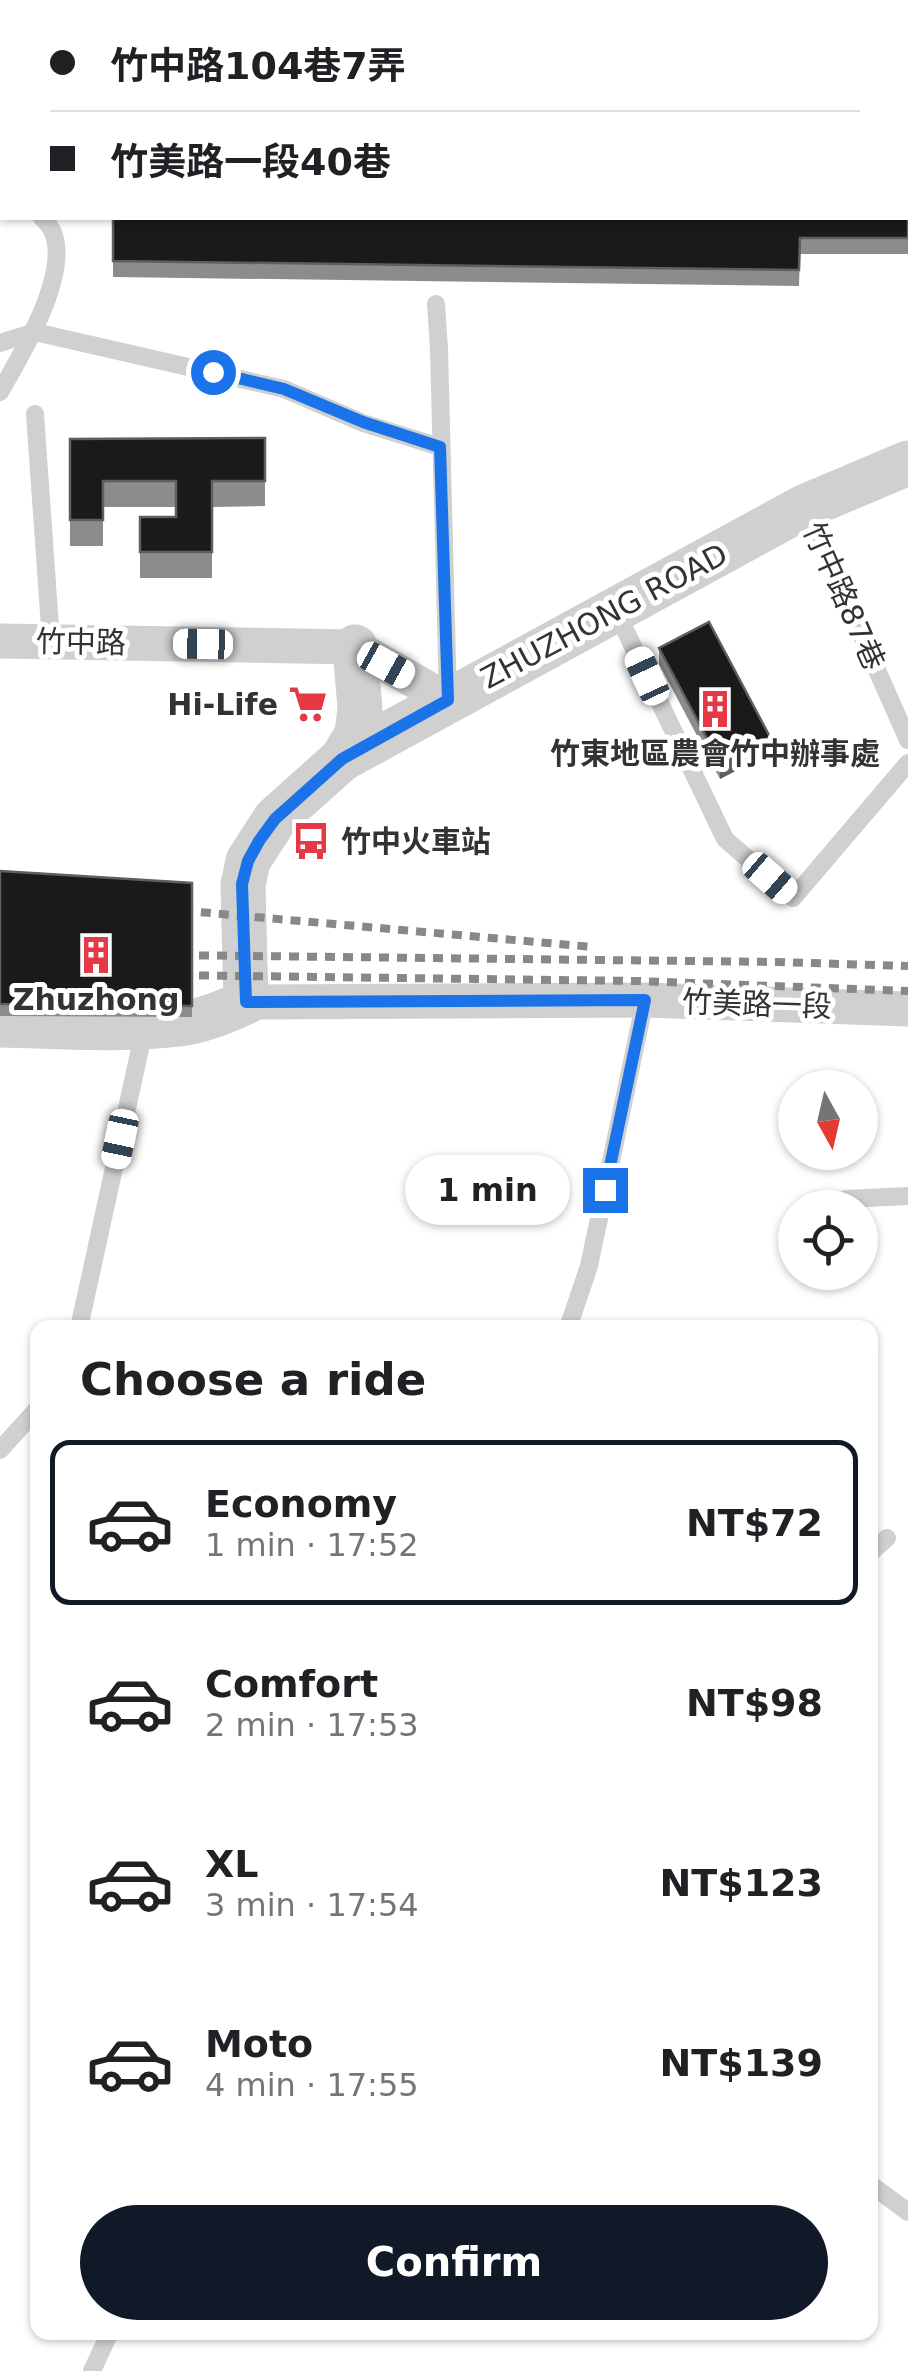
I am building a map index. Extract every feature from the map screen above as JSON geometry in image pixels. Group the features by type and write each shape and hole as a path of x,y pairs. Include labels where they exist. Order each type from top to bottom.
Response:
{"street":[{"name":"ZHUZHONG ROAD","path":"246,1002 242,884 248,861 275,819 342,759 804,507 908,463"},
{"name":"竹中路","path":"2,636 51,641 355,647 448,700"},
{"path":"342,759 357,734 360,709 355,647"},
{"name":"竹美路一段","path":"246,1002 645,1000 908,1008"},
{"path":"0,1026 182,1024 218,1015 246,1002"}],"lane":[{"path":"0,392 35,332 56,266 56,244 52,229 44,220"},
{"path":"436,304 448,700"},
{"path":"0,342 35,332 284,389 363,422 440,447"},
{"path":"35,414 51,641"},
{"name":"竹中路87巷","path":"804,507 908,740"},
{"path":"616,610 725,839 792,898 908,763"},
{"path":"571,1320 589,1266 645,1000"},
{"path":"81,1320 145,1026"},
{"path":"878,1197 908,1196"},
{"path":"0,1450 30,1417"},
{"path":"878,1546 887,1538"},
{"path":"878,2190 908,2212"},
{"path":"92,2371 106,2340"}],"building":[{"path":"113,220 908,220 908,238 800,238 799,270 113,261"},
{"path":"265,438 265,481 212,481 212,552 140,552 140,517 176,517 176,481 103,481 103,520 70,520 70,439"},
{"name":"竹東地區農會竹中辦事處","path":"709,622 770,737 720,763 659,648"},
{"name":"Zhuzhong","path":"0,871 192,883 192,1006 0,1004"}],"railway":[{"path":"165,909 593,947"},
{"path":"163,955 908,966"},
{"path":"163,975 638,981 908,991"}],"place":[{"name":"Hi-Life","path":"308,704"},
{"name":"竹東地區農會竹中辦事處","path":"715,709"},
{"name":"竹中火車站","path":"311,841"},
{"name":"Zhuzhong","path":"96,955"}],"route":[{"path":"213,372 284,389 363,422 440,447 448,700 342,759 275,819 259,841 242,884 246,1002 645,1000 605,1190"}]}
